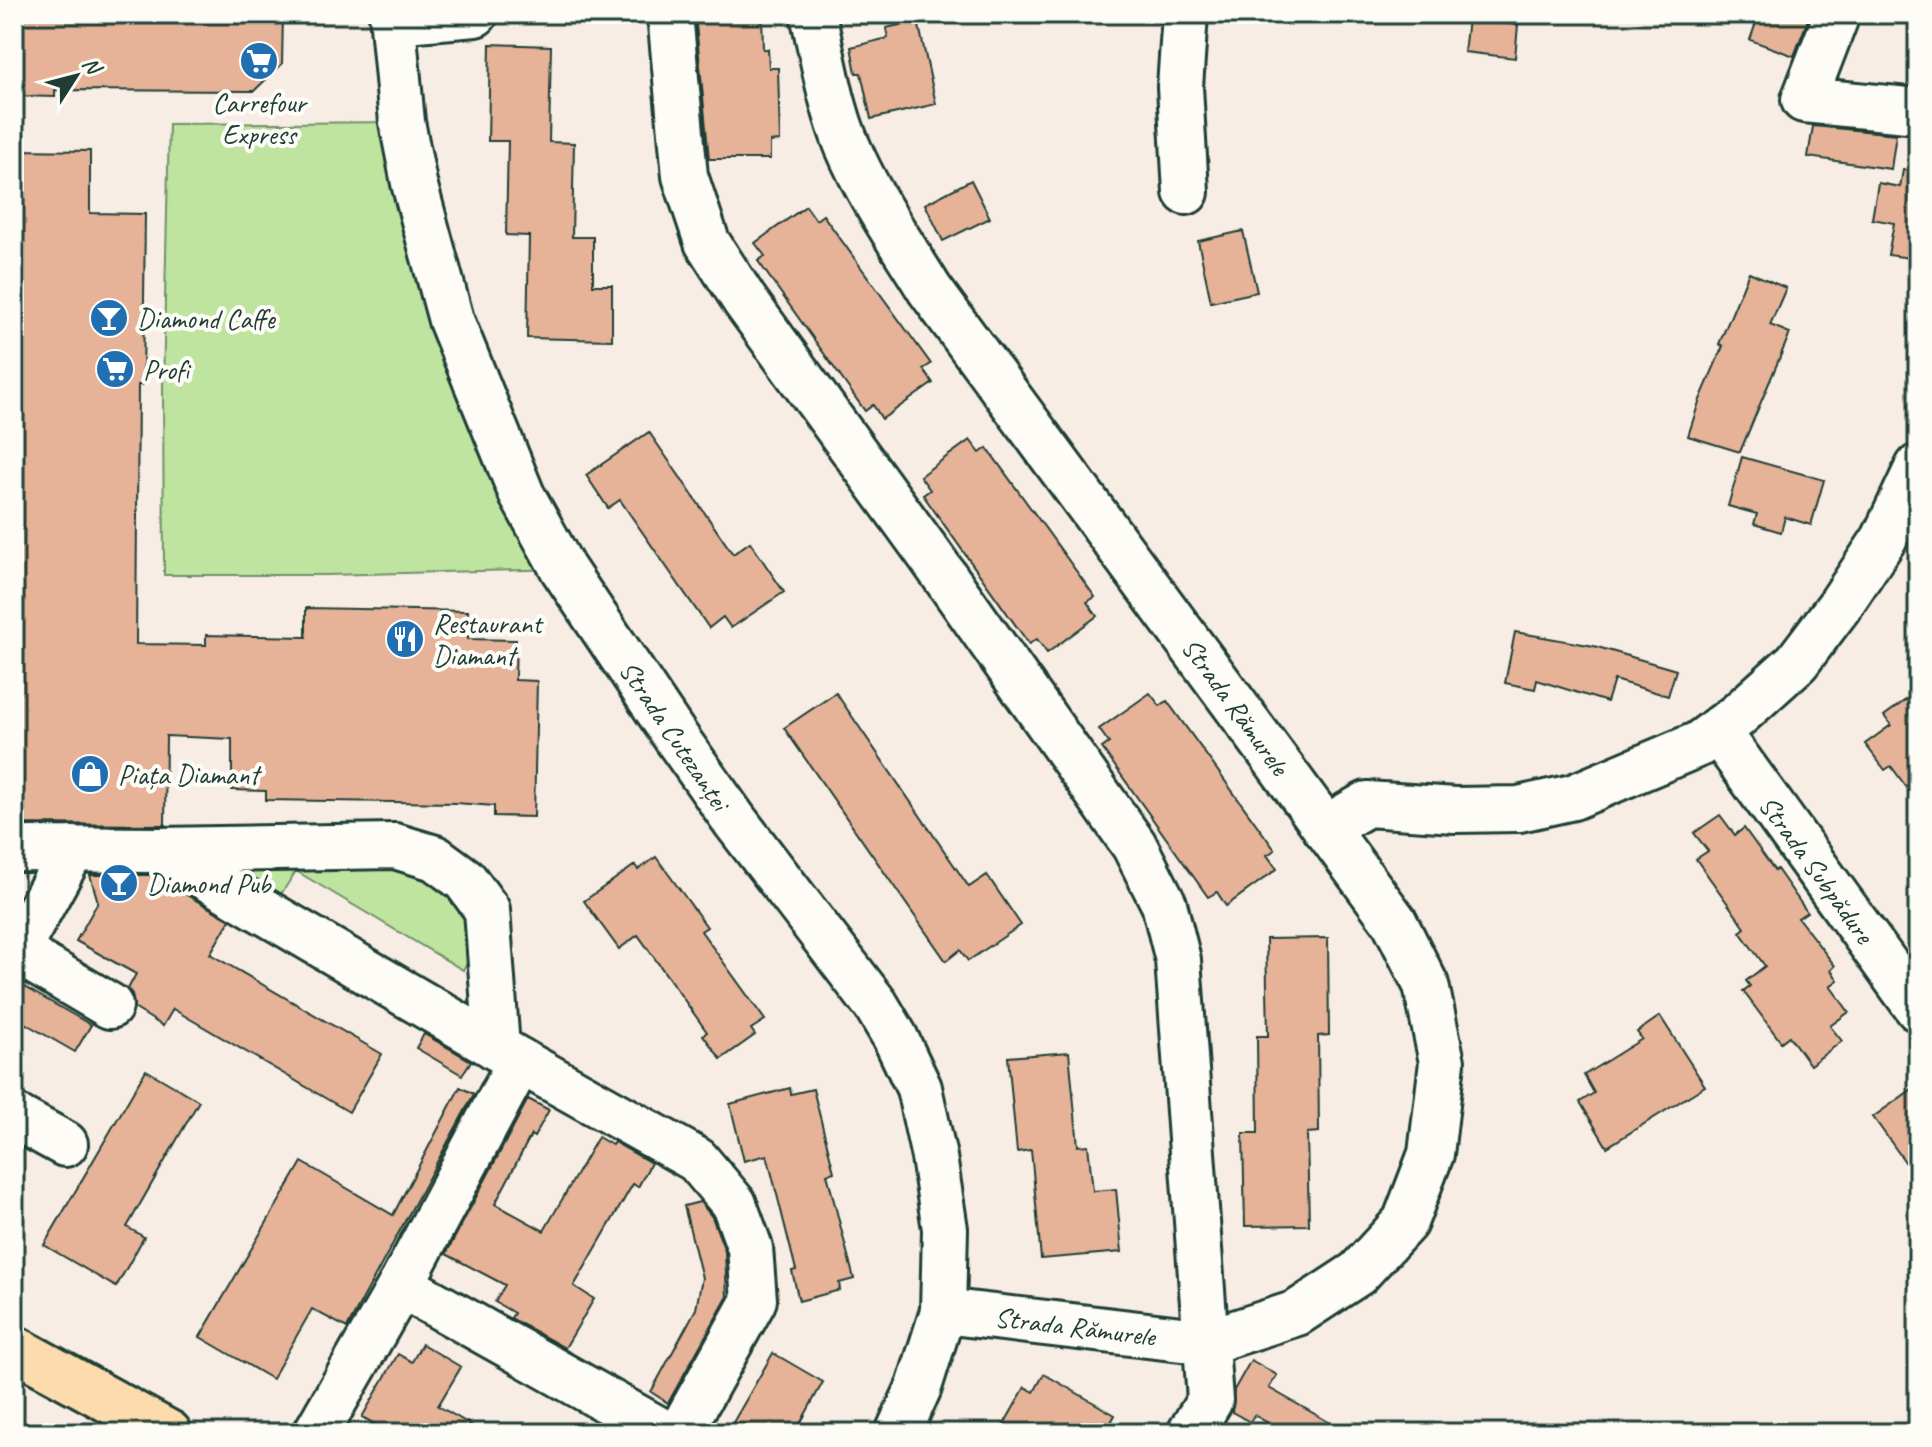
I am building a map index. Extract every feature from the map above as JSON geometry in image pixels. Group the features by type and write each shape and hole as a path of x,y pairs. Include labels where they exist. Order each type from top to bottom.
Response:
{"main road":[{"path":"14,1348 169,1433"}],"street":[{"path":"393,17 475,14"},
{"path":"670,14 685,176 707,242 745,301 929,554 1134,845 1164,904 1178,960 1210,1400 1190,1433"},
{"name":"Strada Rămurele","path":"813,14 827,78 847,144 881,212 930,290 1394,921 1426,985 1442,1062 1431,1154 1405,1222 1358,1273 1297,1313 1207,1342 943,1311"},
{"path":"1185,14 1180,87 1186,192"},
{"path":"1837,14 1804,100 1918,111"},
{"name":"Strada Cutezanței","path":"393,17 402,122 414,183 451,320 522,495 563,569 735,821 876,1005 919,1088 945,1229 943,1311 919,1387 898,1433"},
{"path":"1325,828 1367,804 1455,810 1519,809 1573,797 1699,744 1797,662 1884,539 1918,467"},
{"name":"Strada Subpădure","path":"1717,730 1918,1009"},
{"path":"14,849 395,846 435,858 465,880 487,910 509,1054 401,1285 316,1433"},
{"path":"73,849 15,953 110,1006"},
{"path":"159,850 697,1160 734,1204 750,1248 754,1300 680,1433"},
{"path":"14,1116 65,1144"},
{"path":"401,1285 665,1433"}],"green space":[{"path":"402,122 563,569 327,575 164,575 163,387 169,124"},
{"path":"396,860 429,870 474,917 475,948 463,970 296,871 278,899 212,861"}],"building":[{"path":"14,14 283,14 282,64 254,91 55,90 55,97 19,96 18,88 14,88"},
{"path":"695,14 762,14 763,49 768,49 769,68 778,68 780,141 770,142 770,159 709,159"},
{"path":"1759,14 1810,14 1794,56 1750,40"},
{"path":"1468,19 1518,25 1515,58 1464,52"},
{"path":"918,21 936,104 871,119 861,73 856,73 851,47 888,38 886,28"},
{"path":"490,44 551,46 549,142 574,143 572,237 593,237 593,285 612,285 612,340 527,338 529,236 506,235 508,141 488,141"},
{"path":"1813,126 1896,134 1891,169 1808,157"},
{"path":"14,150 90,151 90,213 145,214 143,385 138,385 136,644 206,645 206,635 306,637 306,608 468,611 468,639 516,640 515,680 537,681 534,817 494,816 494,806 456,803 266,800 266,791 232,790 232,739 166,736 165,825 14,824 14,573 17,519 14,510"},
{"path":"1903,170 1918,171 1918,259 1888,255 1894,223 1872,219 1878,183 1900,187"},
{"path":"971,180 990,218 943,241 925,204"},
{"path":"806,206 816,220 823,215 931,364 923,369 933,383 882,419 873,405 865,411 758,261 765,256 755,243"},
{"path":"1243,231 1257,292 1211,302 1198,241"},
{"path":"1749,272 1786,288 1770,325 1790,333 1740,452 1688,436 1723,346 1719,344"},
{"path":"649,432 733,554 750,542 784,592 731,628 723,617 709,628 620,500 608,508 586,475"},
{"path":"970,440 980,453 987,448 1095,597 1087,602 1097,616 1047,653 1037,639 1029,644 923,495 930,490 920,476"},
{"path":"1742,457 1824,480 1811,525 1785,517 1781,532 1754,524 1757,514 1728,506"},
{"path":"1515,632 1594,646 1676,670 1668,696 1614,680 1607,702 1537,680 1535,689 1505,683"},
{"path":"836,693 969,887 987,875 1021,925 968,961 960,950 946,961 784,728"},
{"path":"1150,693 1160,706 1167,701 1275,850 1267,855 1277,869 1226,906 1217,892 1208,897 1102,748 1109,743 1099,729"},
{"path":"1907,699 1914,708 1918,704 1918,803 1891,766 1885,770 1865,744 1891,725 1884,716"},
{"path":"1720,815 1735,835 1744,828 1775,871 1777,869 1807,912 1798,918 1835,966 1831,970 1838,980 1830,986 1849,1012 1830,1026 1842,1041 1810,1065 1789,1036 1781,1042 1743,991 1750,986 1746,981 1765,966 1740,932 1745,928 1696,859 1708,851 1694,833"},
{"path":"656,857 707,927 701,931 765,1020 751,1029 755,1035 721,1059 703,1035 707,1032 638,935 619,949 584,901 635,865 638,870"},
{"path":"90,875 152,875 230,920 210,954 382,1054 349,1112 173,1009 163,1026 134,1008 128,989 136,974 76,941 98,902"},
{"path":"1328,938 1329,1035 1318,1036 1319,1132 1307,1133 1309,1225 1245,1226 1243,1133 1258,1133 1257,1036 1268,1036 1266,939"},
{"path":"14,981 91,1025 75,1052 14,1017"},
{"path":"1660,1016 1705,1086 1607,1147 1580,1102 1594,1093 1584,1075 1642,1039 1637,1032"},
{"path":"424,1034 471,1061 462,1075 416,1048"},
{"path":"1069,1052 1078,1146 1088,1145 1093,1191 1116,1189 1122,1252 1041,1259 1031,1150 1017,1152 1008,1057"},
{"path":"146,1070 199,1101 127,1227 144,1237 116,1287 44,1245"},
{"path":"1918,1085 1918,1180 1873,1117"},
{"path":"460,1087 474,1094 347,1328 312,1309 272,1379 200,1337 302,1162 393,1215"},
{"path":"790,1088 791,1094 813,1089 834,1172 827,1174 854,1279 839,1283 840,1290 799,1301 792,1271 796,1270 767,1155 744,1161 730,1104"},
{"path":"528,1099 549,1110 534,1137 531,1135 495,1204 544,1231 598,1137 612,1145 614,1142 651,1163 638,1187 633,1184 574,1286 594,1299 565,1348 511,1318 514,1313 495,1302 505,1285 446,1254"},
{"path":"700,1202 712,1217 725,1251 727,1298 668,1403 651,1392 696,1309 702,1278 684,1206"},
{"path":"422,1344 461,1367 438,1406 485,1433 391,1433 362,1417 398,1354 412,1362"},
{"path":"773,1353 823,1382 795,1433 727,1433"},
{"path":"1251,1360 1277,1375 1269,1388 1348,1433 1286,1433 1254,1415 1250,1422 1232,1412 1234,1390"},
{"path":"1044,1374 1115,1415 1105,1433 999,1433 1025,1387 1034,1392"}],"place":[{"name":"Carrefour Express","path":"259,61"},
{"name":"Diamond Caffe","path":"109,318"},
{"name":"Profi","path":"115,369"},
{"name":"Restaurant Diamant","path":"405,639"},
{"name":"Piața Diamant","path":"90,774"},
{"name":"Diamond Pub","path":"119,883"}]}
